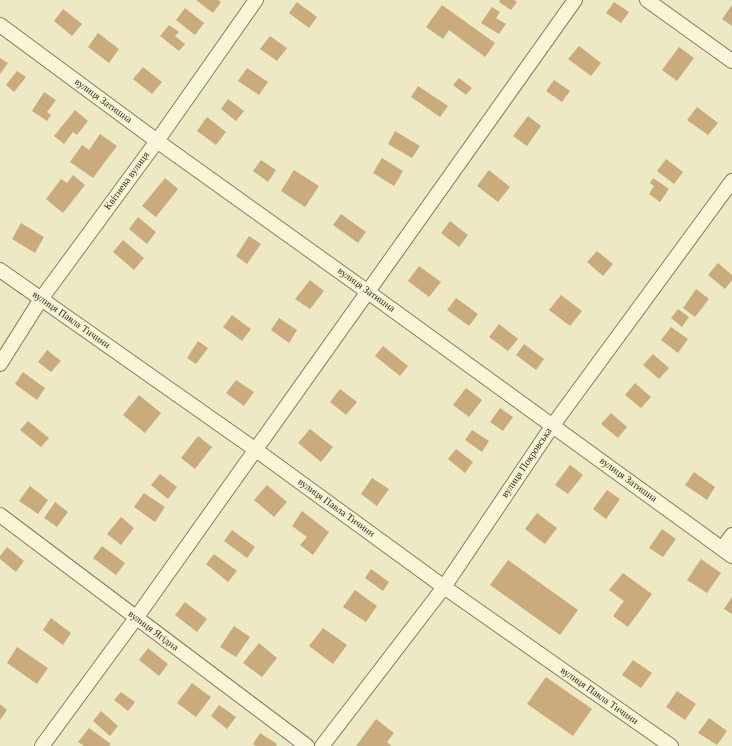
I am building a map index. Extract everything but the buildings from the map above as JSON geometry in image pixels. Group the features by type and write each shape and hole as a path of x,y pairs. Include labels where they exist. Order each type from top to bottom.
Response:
{"street":[{"name":"Квітнева вулиця","path":"0,364 41,299 157,141 256,0"},
{"path":"42,746 136,618 575,0"},
{"path":"648,0 732,60"},
{"name":"вулиця Затишна","path":"0,24 157,141 553,425 727,552"},
{"name":"вулиця Покровська","path":"322,746 444,587 553,425 732,181"},
{"name":"вулиця Павла Тичини","path":"0,270 256,450 444,587 670,746"},
{"name":"вулиця Ягідна","path":"0,515 307,746"},
{"path":"727,552 732,535"}]}
